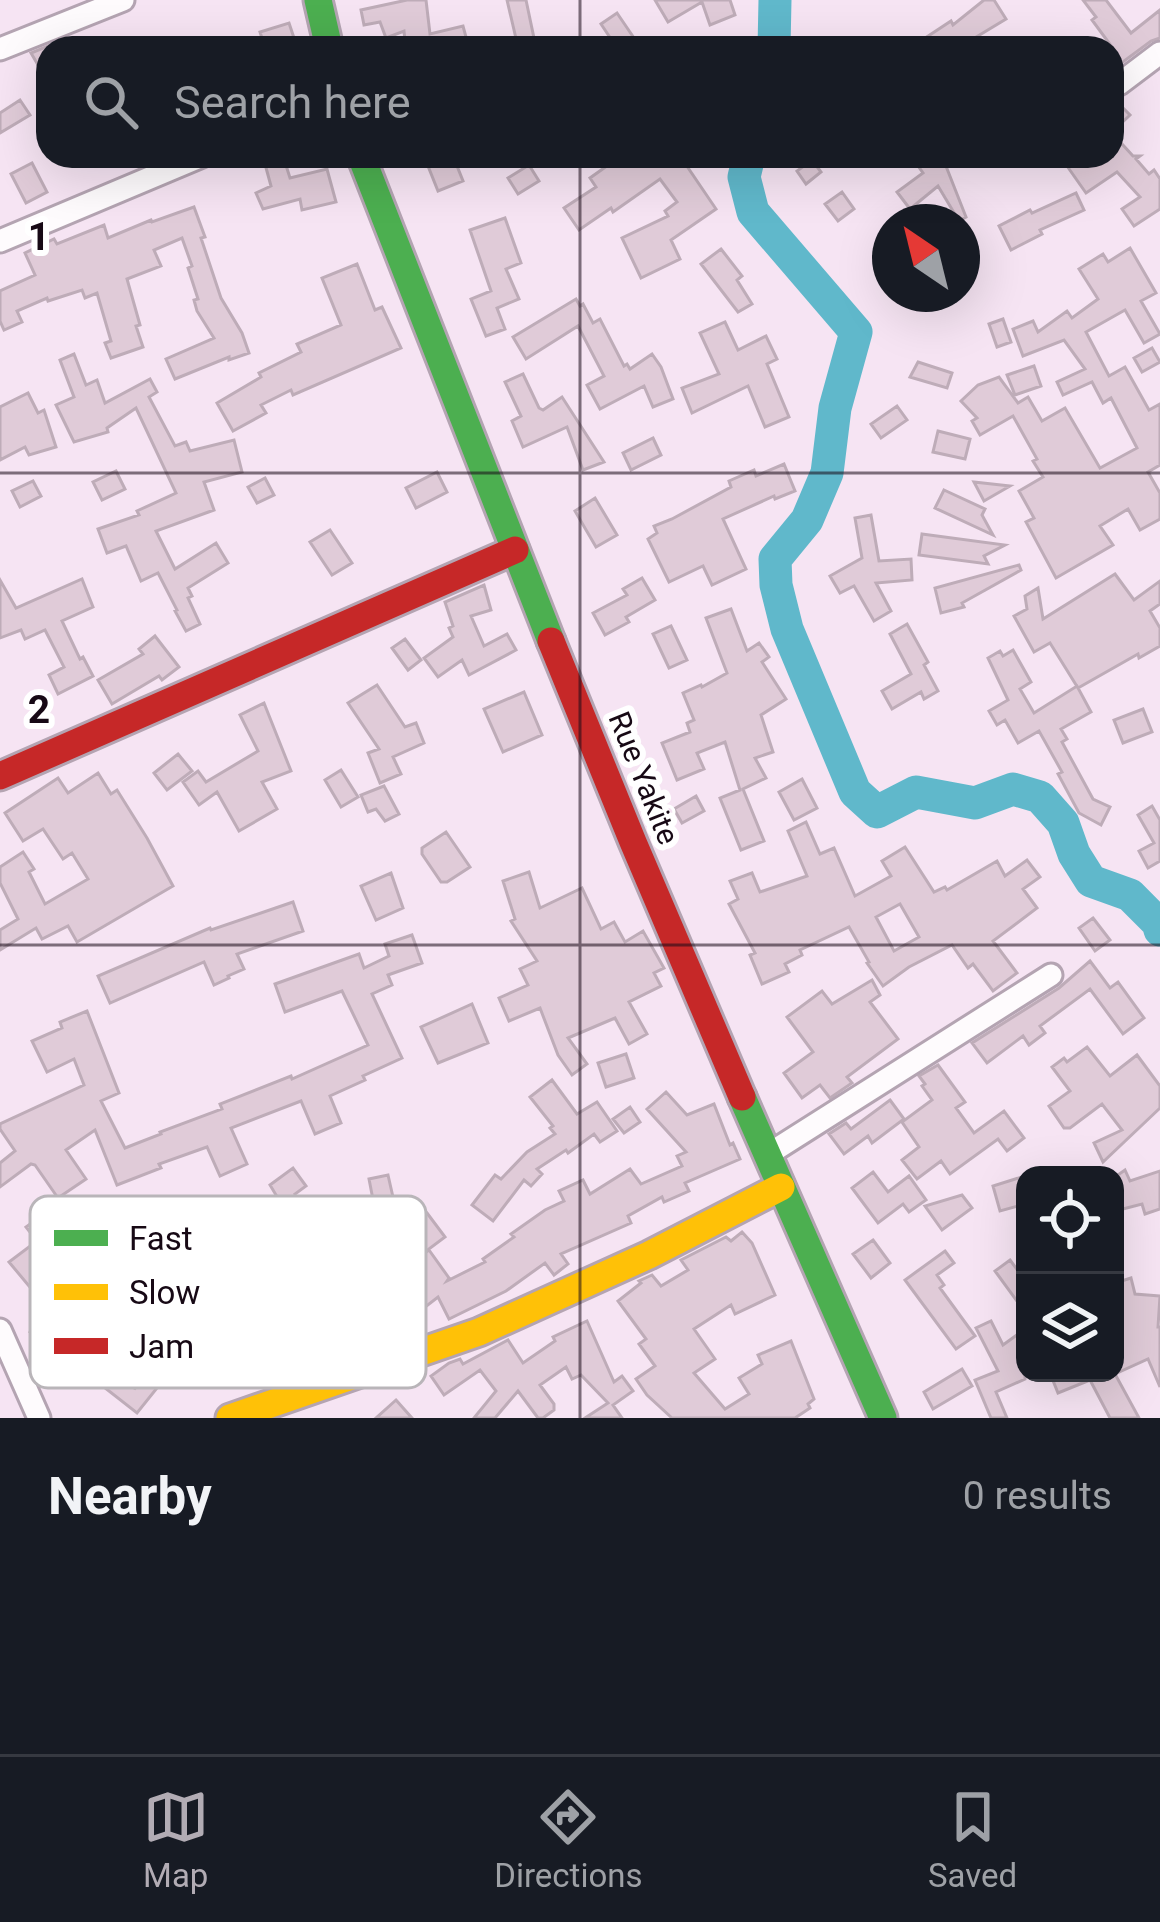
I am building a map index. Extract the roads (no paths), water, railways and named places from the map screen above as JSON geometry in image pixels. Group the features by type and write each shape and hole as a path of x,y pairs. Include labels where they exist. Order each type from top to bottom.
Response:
{"main road":[{"path":"318,0 326,36"},
{"name":"Rue Yakite","path":"367,168 632,838 883,1418"},
{"path":"0,776 515,550"},
{"path":"426,1350 479,1332 649,1255 781,1187"},
{"path":"230,1418 317,1388"}],"street":[{"path":"0,49 123,0"},
{"path":"1124,80 1160,53"},
{"path":"0,241 173,168"},
{"path":"767,1155 1051,975"},
{"path":"0,1330 39,1418"}],"waterway":[{"path":"774,36 775,0"},
{"path":"746,168 753,212 856,332 835,408 827,473 807,520 775,559 787,629 855,792 877,812 916,792 975,803 1013,789 1040,797 1063,823 1091,881 1130,895 1160,930"}]}
